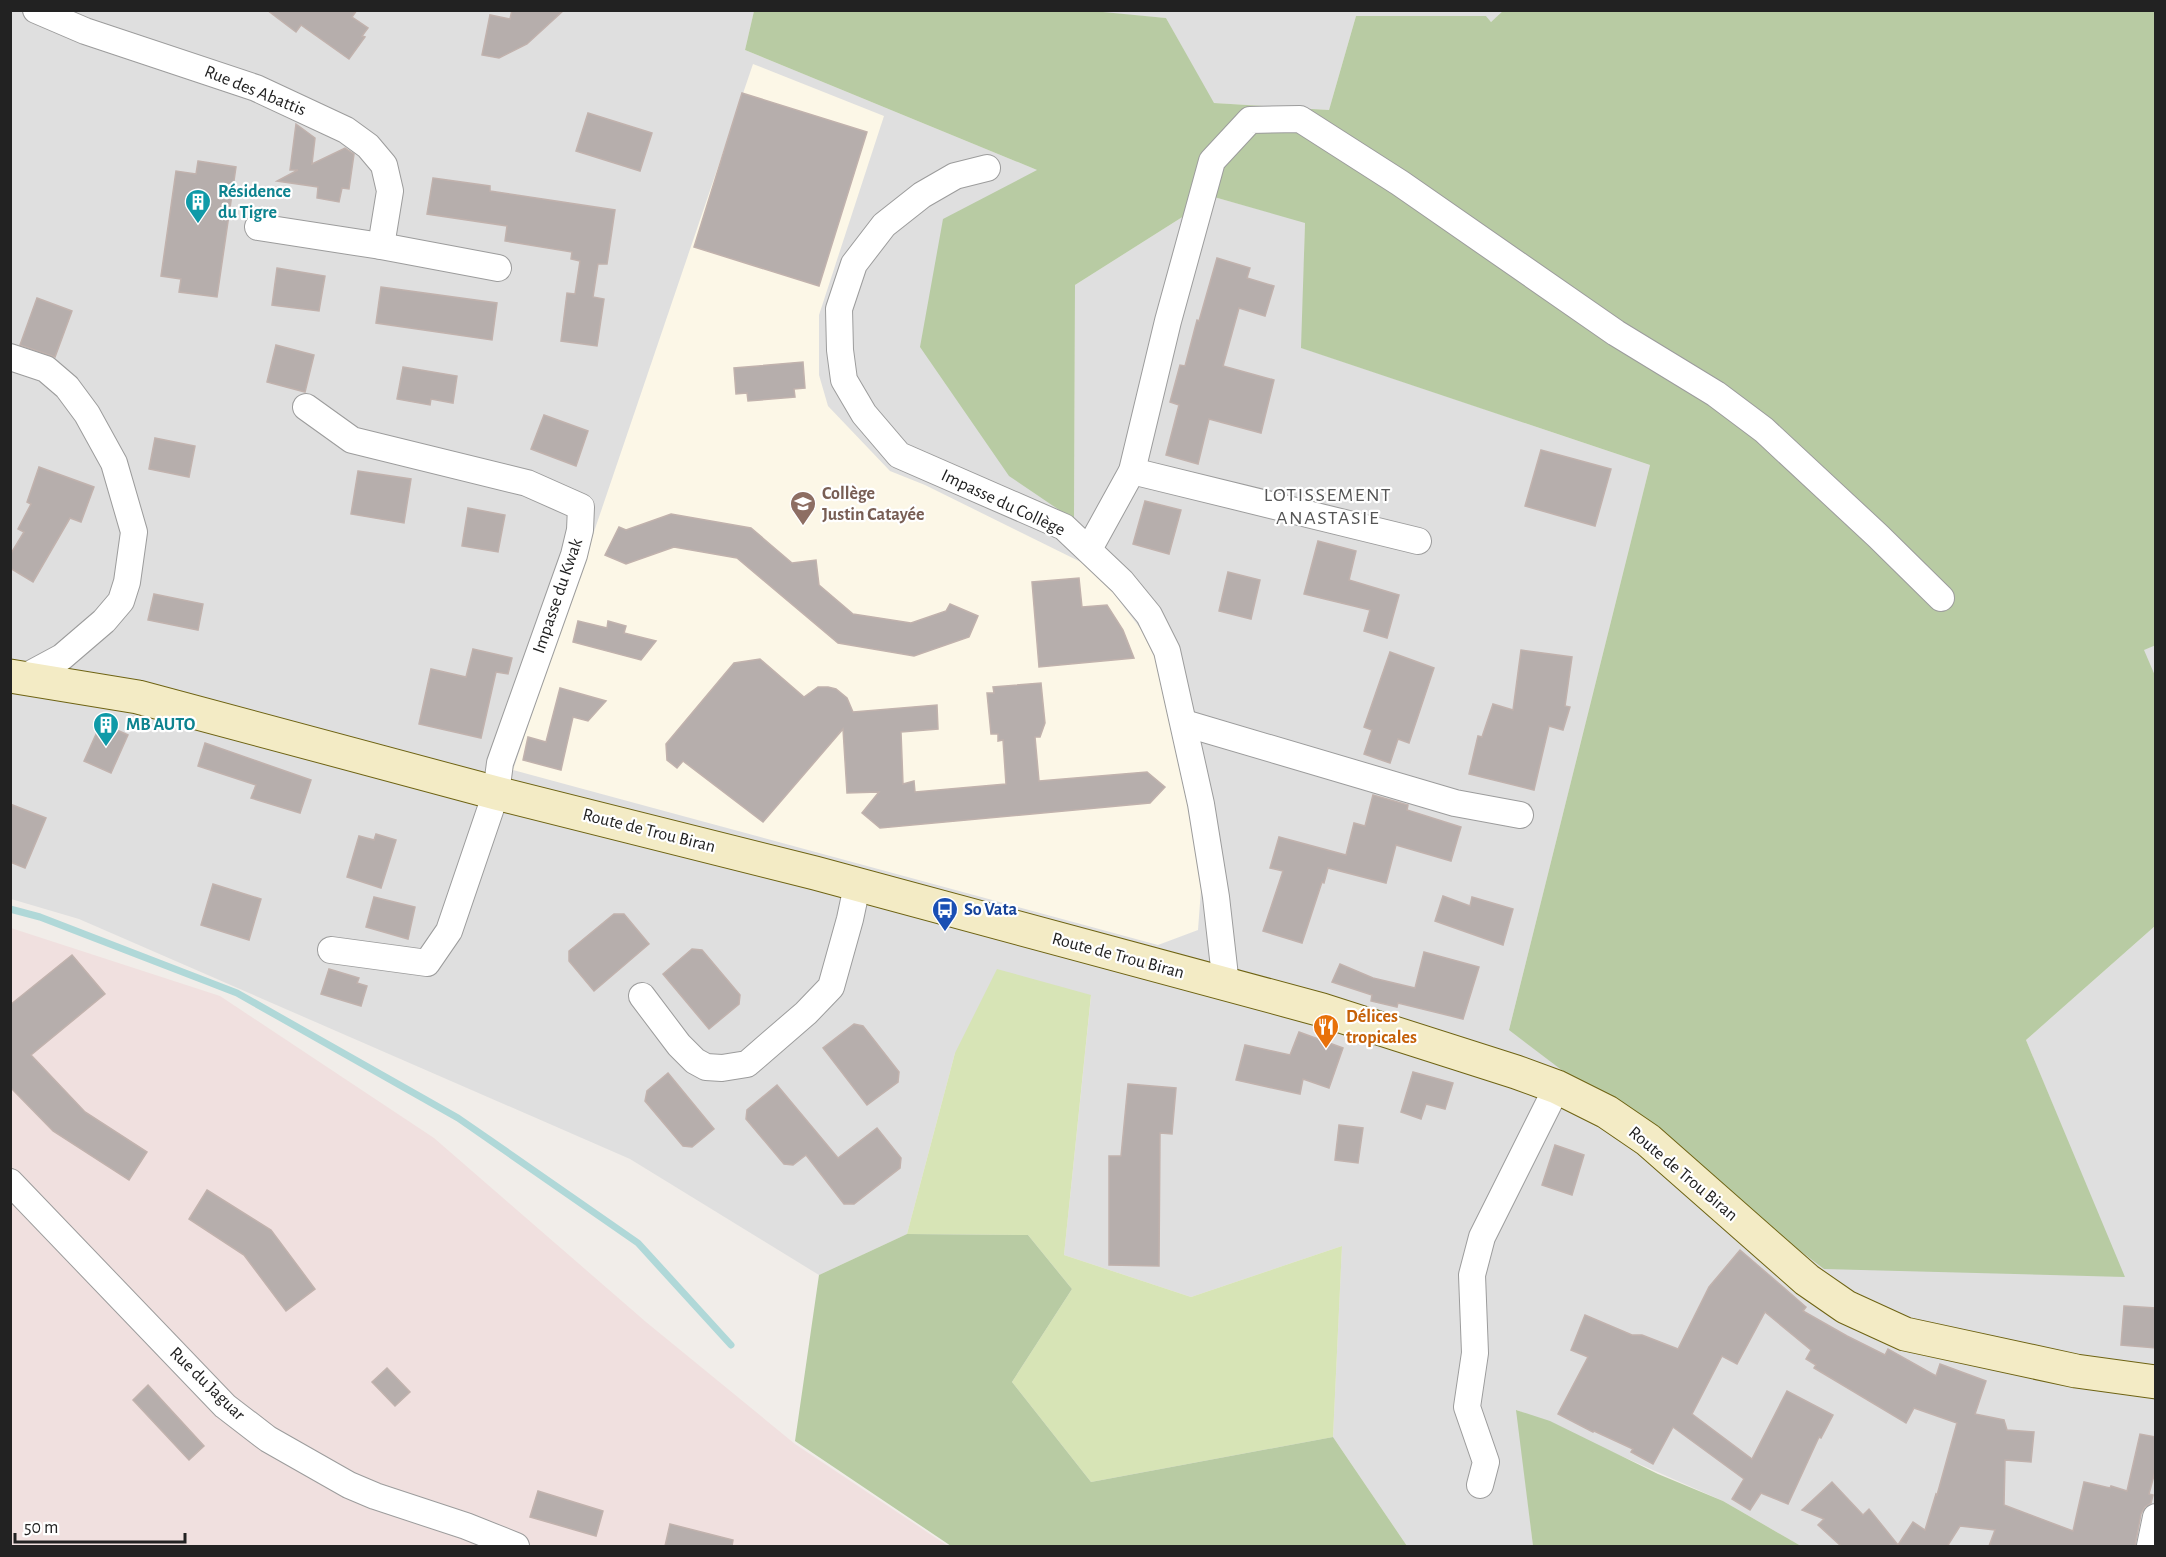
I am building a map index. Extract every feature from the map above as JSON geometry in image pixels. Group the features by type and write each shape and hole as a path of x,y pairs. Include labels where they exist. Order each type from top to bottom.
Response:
{"main road":[{"name":"Route de Trou Biran","path":"17,677 138,697 496,793 780,864 1322,1010 1557,1087 1607,1112 1648,1140 1807,1280 1846,1306 1905,1334 2076,1371 2156,1382"}],"street":[{"name":"Rue des Abattis","path":"36,10 85,31 256,88 346,130 368,146 384,165 390,191 381,246"},
{"path":"1089,549 1132,471 1168,321 1212,161 1250,120 1300,119 1400,183 1616,333 1716,394 1764,430 1941,598"},
{"name":"Impasse du Collège","path":"987,168 955,176 922,195 884,225 854,264 839,309 840,350 844,380 864,414 899,455 1064,527 1122,582 1149,615 1167,651 1201,804 1216,897 1226,985"},
{"path":"258,227 381,246 498,268"},
{"path":"10,357 46,369 67,387 87,414 114,463 134,532 127,582 121,601 104,621 62,657 17,677"},
{"name":"Impasse du Kwak","path":"306,407 352,440 526,483 581,507 580,530 574,555 500,763 496,793"},
{"path":"1132,471 1418,541"},
{"path":"1184,723 1455,803 1520,815"},
{"path":"331,950 427,963 449,931 496,793"},
{"path":"642,996 679,1045 695,1060 706,1067 722,1068 747,1064 776,1040 831,987 857,886"},
{"path":"1480,1485 1486,1462 1467,1407 1475,1353 1472,1275 1482,1237 1557,1087"},
{"name":"Rue du Jaguar","path":"10,1182 225,1406 268,1440 349,1485 516,1546"},
{"path":"2150,1546 2156,1517"}],"shaded area":[{"path":"10,11 754,11 745,50 1037,170 1074,519 1075,285 1214,197 1305,222 1302,348 1650,465 1509,1030 2124,1277 2026,1040 2155,926 2155,1546 1801,1546 1723,1501 1517,1410 1533,1546 1407,1546 1333,1437 1342,1246 1191,1297 1064,1255 1091,996 955,1053 907,1234 819,1275 630,1159 79,919 11,899"},
{"path":"1082,11 1504,11 1491,22 1486,16 1356,16 1329,110 1213,103 1166,18"},
{"name":"Collège Justin Catayée","path":"753,64 884,116 819,315 819,375 828,406 890,471 925,485 1095,569 1156,649 1202,876 1198,930 1158,945 513,770"},
{"path":"2155,645 2155,678 2143,650"},
{"path":"11,928 220,996 434,1138 646,1322 795,1444 948,1546 11,1546"}],"green space":[{"path":"1082,10 1166,18 1214,103 1329,110 1356,16 1486,16 1491,22 1504,10 2155,11 2156,645 2144,650 2156,678 2155,926 2026,1040 2125,1277 1824,1269 1509,1030 1650,465 1301,348 1305,223 1214,197 1075,285 1074,520 1009,476 920,347 943,219 1037,170 745,50 754,11"},
{"path":"997,969 1091,995 1064,1255 1191,1297 1342,1246 1333,1437 1091,1482 1012,1382 1072,1289 1028,1235 907,1234 955,1053"},
{"path":"907,1234 1028,1235 1072,1289 1012,1382 1091,1482 1333,1437 1407,1546 951,1546 795,1441 819,1275"},
{"path":"1516,1410 1550,1421 1658,1474 1723,1501 1801,1546 1533,1546"}],"building":[{"path":"267,10 357,10 352,17 368,28 362,36 365,37 349,59 301,25 296,32"},
{"path":"512,10 564,10 527,44 499,58 482,55 490,15 510,19"},
{"path":"742,93 867,132 819,286 694,247"},
{"path":"588,113 652,133 640,171 576,151"},
{"path":"296,124 315,138 312,164 345,148 354,154 349,189 342,188 339,202 317,198 318,187 277,181 298,170 290,170"},
{"name":"Résidence du Tigre","path":"198,161 236,167 217,297 179,292 181,279 161,276 176,171 196,174"},
{"path":"433,178 490,186 490,191 615,210 607,264 598,264 593,297 604,299 597,346 561,341 567,293 575,294 580,261 571,259 572,252 505,241 507,226 427,214"},
{"path":"1217,258 1250,268 1247,278 1274,286 1265,316 1239,308 1223,366 1274,380 1261,433 1209,419 1198,464 1166,455 1179,405 1170,402 1180,365 1185,366"},
{"path":"277,268 325,276 319,311 272,305"},
{"path":"381,287 497,303 492,340 376,323"},
{"path":"37,298 72,311 55,357 20,345"},
{"path":"276,345 314,355 305,392 267,382"},
{"path":"803,362 805,388 794,389 795,397 748,401 747,393 736,394 734,368"},
{"path":"403,367 457,376 453,403 431,399 430,405 397,399"},
{"path":"544,415 588,431 576,466 531,449"},
{"path":"155,438 195,446 189,477 149,469"},
{"path":"1541,450 1611,469 1595,526 1525,506"},
{"path":"39,467 94,487 81,522 70,518 33,582 10,568 10,555 24,532 18,529 31,504 27,502"},
{"path":"358,471 411,479 404,523 351,514"},
{"path":"1145,501 1181,510 1169,554 1133,544"},
{"path":"468,508 505,515 498,552 462,546"},
{"path":"671,514 751,528 792,563 816,560 819,585 853,614 911,623 946,611 950,604 978,616 969,637 914,656 838,643 737,558 674,547 626,564 605,555 619,527 626,530"},
{"path":"1318,541 1356,551 1349,580 1399,595 1387,638 1364,631 1370,610 1304,594"},
{"path":"1228,572 1260,580 1251,619 1219,611"},
{"path":"1079,578 1082,607 1107,605 1123,630 1134,658 1039,667 1032,582"},
{"path":"154,594 203,604 198,630 148,620"},
{"path":"578,621 607,628 608,621 626,626 624,633 656,641 641,660 573,642"},
{"path":"473,649 512,658 508,674 496,672 481,738 419,724 431,669 466,677"},
{"path":"1521,650 1572,657 1565,706 1570,707 1563,730 1549,726 1534,790 1469,774 1478,736 1482,737 1493,704 1513,710"},
{"path":"1390,652 1434,668 1409,743 1398,739 1390,763 1364,754 1372,730 1364,727"},
{"path":"760,659 804,697 818,687 836,689 847,698 853,712 937,705 938,729 901,732 903,784 914,781 915,792 1006,784 1003,740 998,741 998,734 991,734 987,693 994,693 993,687 1041,683 1045,723 1040,737 1035,737 1039,781 1147,772 1165,787 1150,803 880,828 862,813 879,792 847,793 843,729 763,822 683,761 677,768 667,760 666,744 734,663"},
{"path":"560,688 606,701 588,721 573,717 561,770 523,760 528,737 546,742"},
{"name":"MB AUTO","path":"101,723 128,735 111,773 84,761"},
{"path":"205,743 311,780 300,813 251,798 256,785 198,766"},
{"path":"1373,795 1408,805 1407,810 1461,827 1451,861 1396,845 1386,883 1328,868 1302,943 1263,931 1283,871 1270,868 1279,837 1346,855 1354,823 1365,826"},
{"path":"10,804 46,818 25,868 10,862"},
{"path":"376,834 396,840 381,888 347,877 359,836 374,840"},
{"path":"213,884 261,899 249,940 201,925"},
{"path":"1443,896 1470,906 1472,897 1513,909 1503,945 1435,921"},
{"path":"374,897 415,907 408,939 366,927"},
{"path":"614,914 624,914 649,944 594,991 569,961 569,951"},
{"path":"692,949 702,950 740,995 739,1004 709,1029 663,974"},
{"path":"1424,952 1479,967 1463,1019 1398,1003 1397,1007 1371,1001 1372,995 1332,982 1340,964 1373,978 1415,988"},
{"path":"72,955 105,994 31,1055 85,1112 147,1152 129,1180 53,1131 10,1087 10,1005"},
{"path":"329,969 359,978 357,983 367,986 361,1006 321,994"},
{"path":"854,1024 863,1026 899,1072 898,1082 867,1105 823,1048"},
{"path":"1299,1032 1343,1048 1329,1088 1303,1079 1300,1094 1236,1080 1245,1045 1290,1055"},
{"path":"1413,1072 1453,1083 1445,1109 1426,1104 1421,1119 1401,1112"},
{"path":"668,1073 714,1129 692,1147 683,1146 645,1101 647,1091"},
{"path":"1128,1084 1176,1088 1172,1134 1160,1133 1159,1266 1109,1265 1109,1156 1121,1156"},
{"path":"777,1085 838,1158 877,1128 901,1158 900,1168 854,1204 844,1204 806,1155 793,1165 784,1164 746,1119 747,1110"},
{"path":"1339,1125 1363,1128 1358,1163 1335,1160"},
{"path":"1555,1145 1584,1155 1572,1195 1542,1185"},
{"path":"207,1190 271,1230 315,1289 286,1311 244,1255 189,1219"},
{"path":"1740,1250 1806,1307 1803,1311 1847,1336 1885,1355 1888,1349 1936,1376 1940,1364 1986,1381 1975,1414 2004,1420 2007,1430 2034,1432 2031,1462 2005,1460 2004,1505 2073,1531 2084,1482 2127,1491 2140,1434 2156,1437 2156,1468 2149,1494 2153,1495 2151,1503 2141,1514 2135,1546 1989,1546 1995,1530 1960,1526 1948,1545 1950,1546 1841,1546 1818,1525 1824,1519 1802,1510 1832,1482 1863,1515 1869,1509 1898,1545 1913,1522 1925,1530 1957,1423 1914,1408 1906,1423 1814,1368 1816,1365 1806,1359 1811,1350 1765,1312 1737,1364 1722,1356 1692,1414 1752,1459 1787,1391 1833,1415 1821,1438 1819,1437 1788,1504 1761,1493 1750,1510 1732,1499 1744,1479 1673,1427 1653,1464 1631,1452 1633,1449 1558,1414 1588,1357 1571,1350 1585,1315 1632,1335 1642,1335 1678,1349 1709,1287"},
{"path":"2124,1306 2156,1308 2156,1348 2121,1345"},
{"path":"387,1368 410,1392 395,1406 372,1382"},
{"path":"148,1385 204,1446 189,1460 133,1400"},
{"path":"538,1491 603,1511 596,1536 530,1517"},
{"path":"670,1524 733,1540 732,1546 665,1546"}],"waterway":[{"path":"10,909 40,917 237,993 458,1118 638,1243 731,1345"}],"place":[{"name":"Résidence du Tigre","path":"198,225"},
{"name":"Collège Justin Catayée","path":"803,527"},
{"name":"MB AUTO","path":"106,748"},
{"name":"So Vata","path":"945,933"},
{"name":"Délices tropicales","path":"1326,1050"}],"district":[{"name":"LOTISSEMENT ANASTASIE","path":"1328,506"}]}
